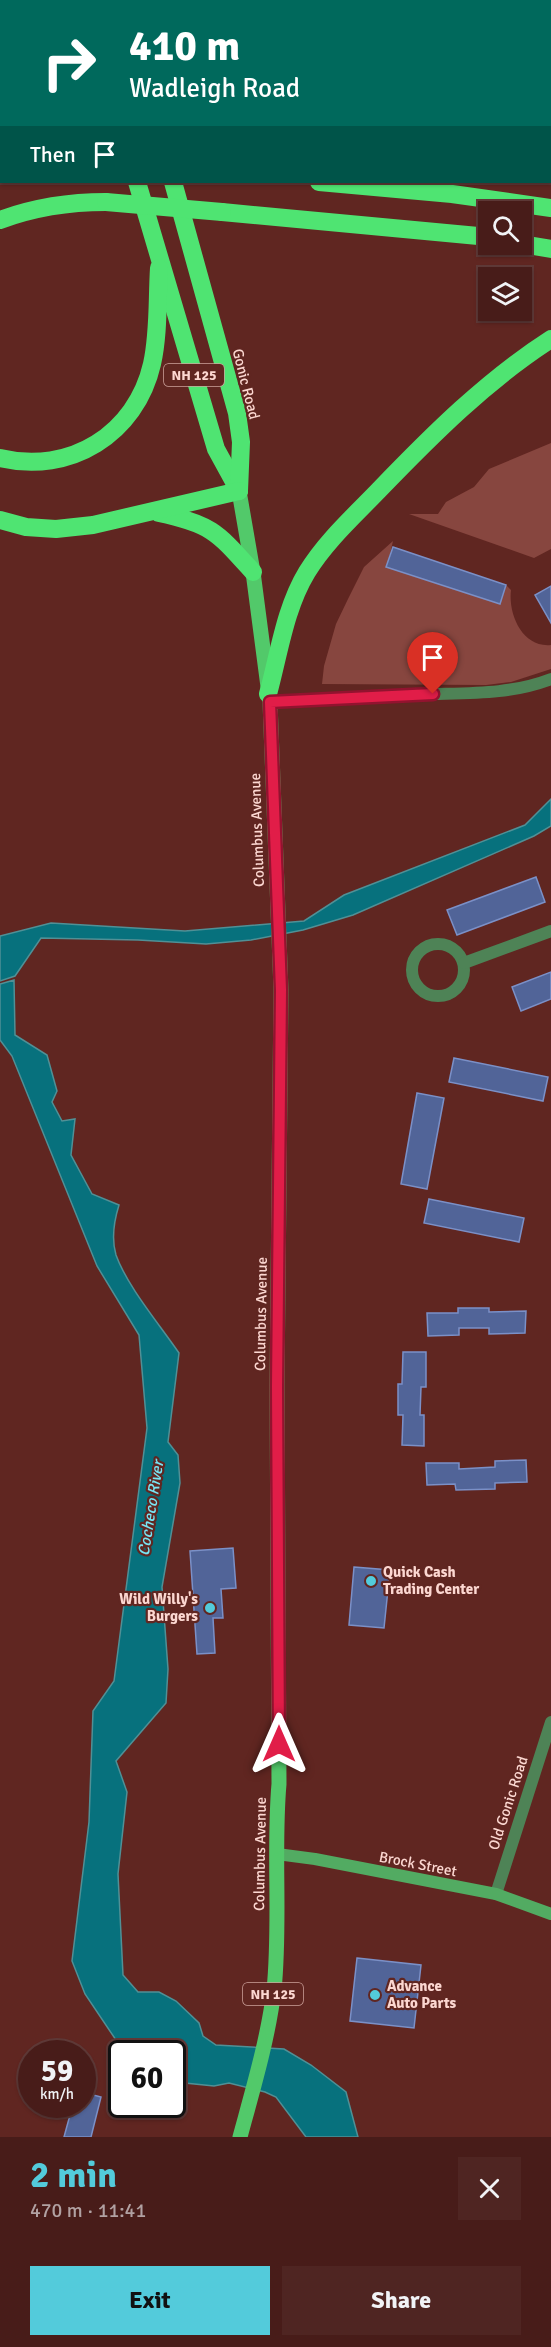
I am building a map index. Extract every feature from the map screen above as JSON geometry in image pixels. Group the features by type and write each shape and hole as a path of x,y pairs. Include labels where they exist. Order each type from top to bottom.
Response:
{"highway":[{"name":"NH 125","path":"138,183 216,449 239,491"},
{"name":"Gonic Road","path":"173,183 237,413 241,442 239,491"},
{"path":"330,183 452,194 551,208"},
{"path":"0,220 18,213 52,206 77,202 106,202 478,236"},
{"path":"532,245 551,249"},
{"path":"0,459 37,463 61,459 86,450 113,433 130,414 143,392 152,364 156,334 159,254"},
{"path":"269,698 290,610 306,573 324,548 456,413 551,339"},
{"path":"0,520 26,527 56,529 93,525 239,491"},
{"path":"154,512 191,520 213,530 253,572"}],"main road":[{"name":"Columbus Avenue","path":"239,491 253,572 269,698 280,944 282,1058 277,1386 279,1784 276,1815 277,1945 274,1990 264,2042 240,2137"}],"street":[{"path":"269,698 480,694 512,691 551,679"},
{"path":"464,963 551,931"},
{"path":"439,944 455,949 464,963 462,980 457,988 441,996 424,992 413,978 413,962 417,954 431,945 439,944"},
{"name":"Old Gonic Road","path":"496,1894 551,1722"},
{"name":"Brock Street","path":"277,1854 315,1859 496,1894 551,1914"}],"shaded area":[{"path":"551,443 551,549 534,558 409,514 438,514 446,502 474,487 489,469"},
{"path":"393,541 387,567 500,604 506,585 511,590 512,609 519,628 532,641 551,645 551,669 511,682 486,685 322,684 324,666 336,624 348,599 364,567"}],"water":[{"path":"551,799 551,826 534,836 353,915 303,930 251,940 206,944 41,938 15,976 0,981 0,936 51,923 185,931 304,921 344,895 525,825"},
{"name":"Cocheco River","path":"14,980 15,1035 47,1055 57,1091 52,1102 62,1121 75,1119 71,1155 92,1194 119,1205 114,1242 121,1267 179,1353 168,1442 178,1455 180,1483 162,1587 168,1669 166,1703 116,1761 127,1792 118,1874 123,1975 138,1992 159,1992 176,2001 199,2023 203,2036 216,2045 284,2049 311,2065 346,2092 358,2137 306,2137 276,2097 265,2092 229,2083 214,2086 186,2083 186,2040 116,2040 85,1994 72,1961 89,1822 93,1711 114,1681 147,1428 139,1335 97,1266 12,1056 0,1040 0,984"}],"building":[{"path":"393,547 506,585 500,604 386,567"},
{"path":"551,586 551,623 535,595"},
{"path":"536,877 545,902 457,935 447,910"},
{"path":"551,972 551,999 521,1011 512,987"},
{"path":"454,1058 548,1077 543,1101 449,1082"},
{"path":"417,1093 444,1098 427,1189 401,1184"},
{"path":"429,1199 524,1218 519,1242 424,1223"},
{"path":"458,1308 489,1308 489,1312 526,1311 525,1333 489,1334 489,1328 459,1328 459,1335 428,1336 427,1313 458,1313"},
{"path":"403,1352 426,1352 426,1387 421,1387 420,1415 424,1415 424,1446 402,1445 403,1415 398,1415 398,1384 402,1384"},
{"path":"526,1460 527,1482 495,1483 495,1489 456,1490 455,1484 427,1485 426,1463 459,1463 459,1469 495,1467 495,1461"},
{"path":"233,1548 236,1588 221,1589 223,1618 213,1618 215,1653 197,1654 190,1551"},
{"path":"354,1567 390,1570 384,1628 349,1625"},
{"path":"357,1958 421,1965 414,2028 350,2021"},
{"path":"96,2096 101,2097 96,2117"},
{"path":"69,2118 96,2118 91,2137 64,2137"}],"place":[{"name":"Quick Cash Trading Center","path":"371,1581"},
{"name":"Wild Willy's Burgers","path":"210,1608"},
{"name":"Advance Auto Parts","path":"375,1995"}],"route":[{"path":"279,1744 277,1386 282,1058 270,702 433,694"}]}
